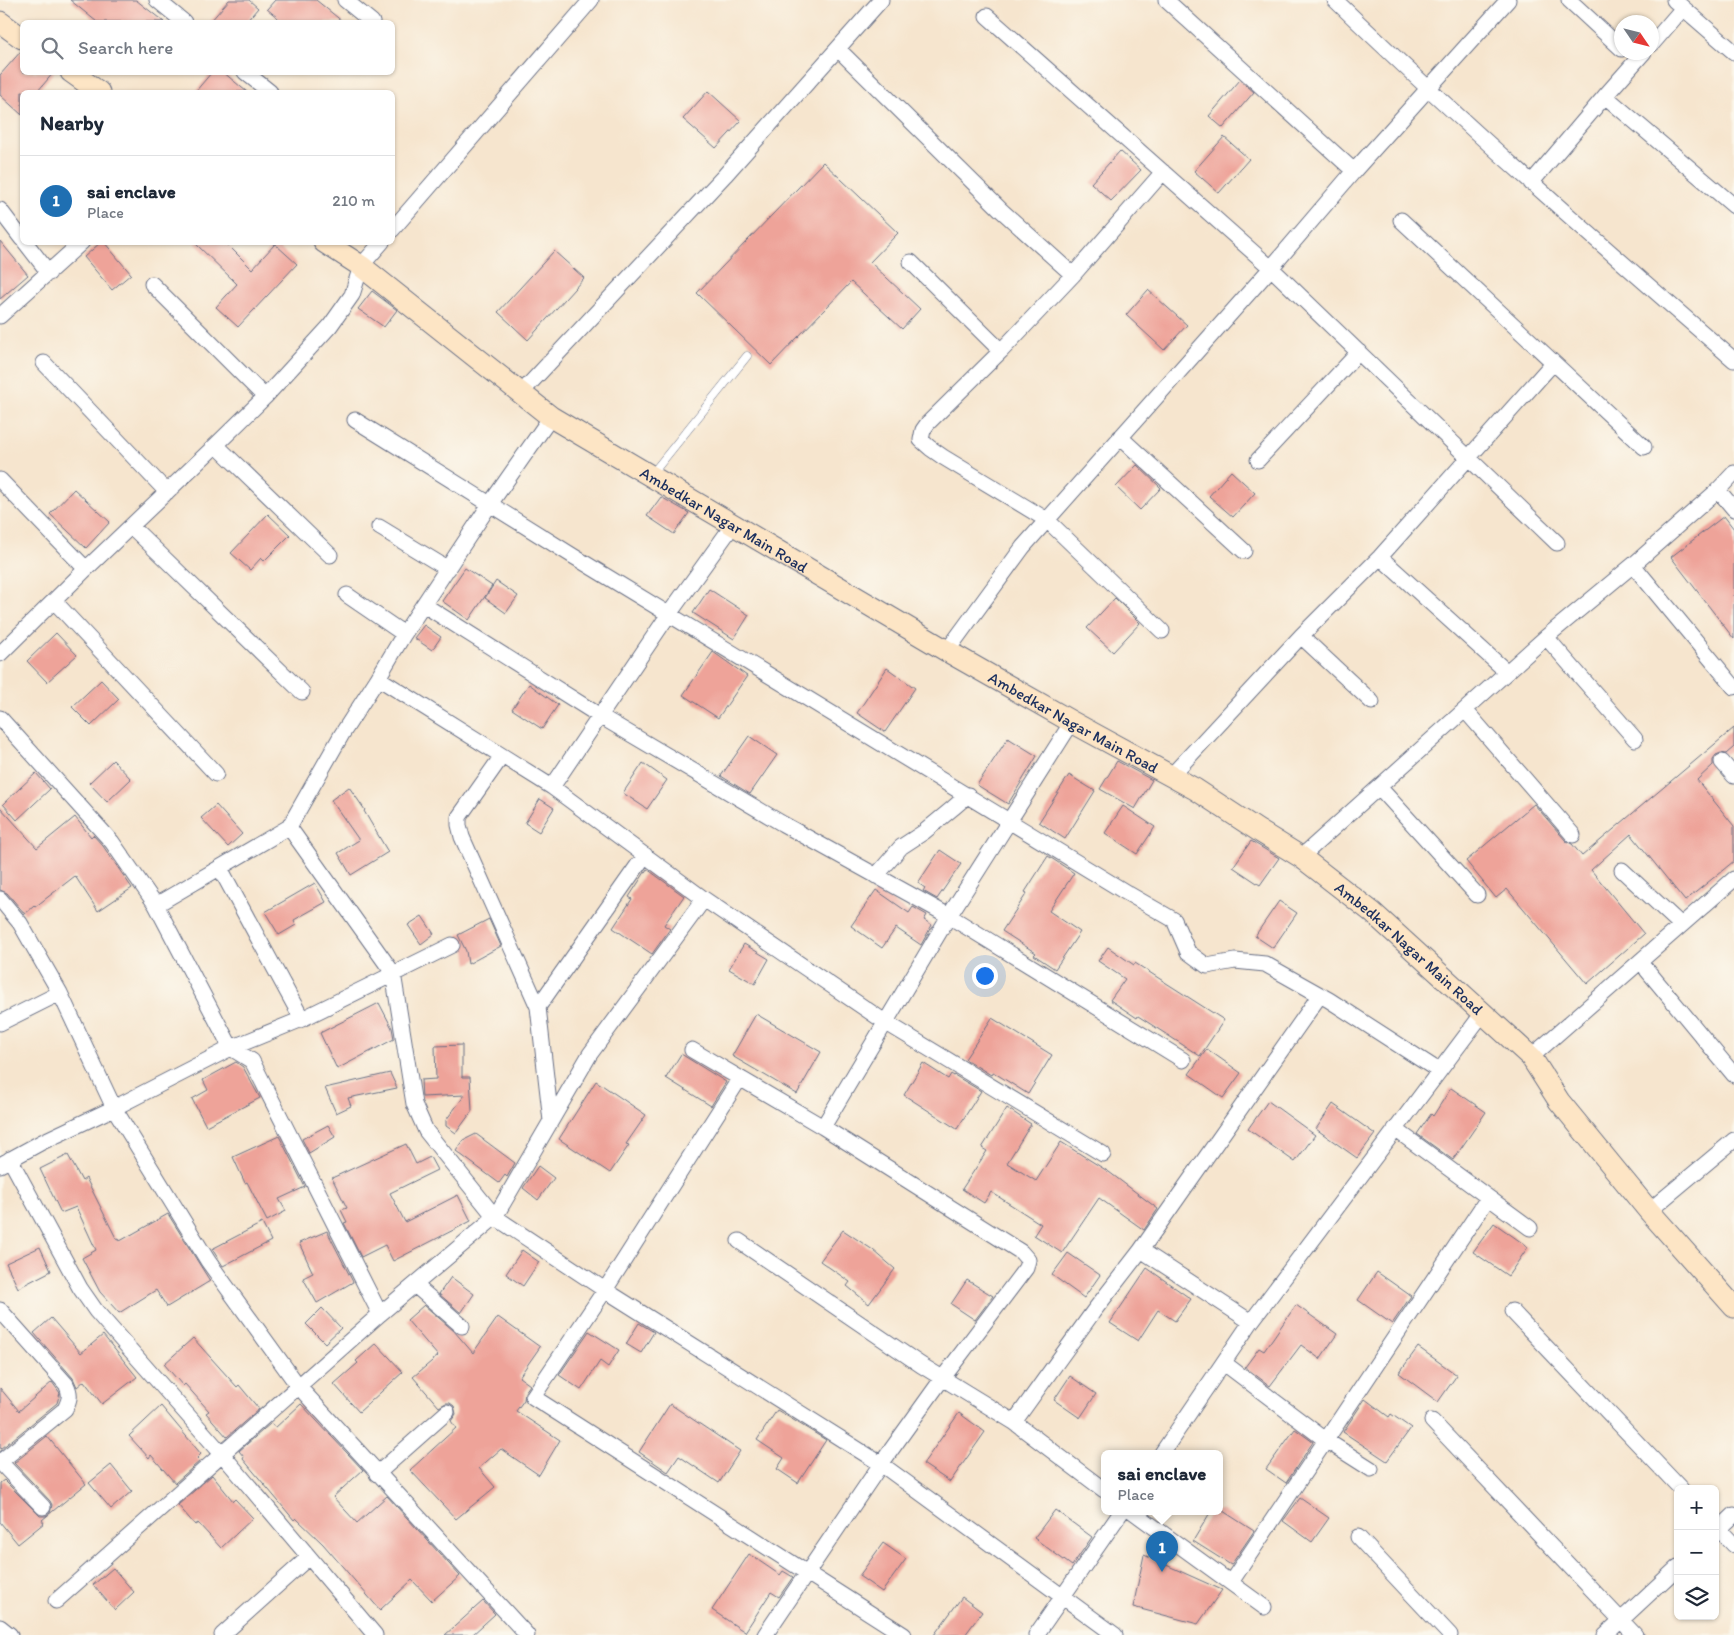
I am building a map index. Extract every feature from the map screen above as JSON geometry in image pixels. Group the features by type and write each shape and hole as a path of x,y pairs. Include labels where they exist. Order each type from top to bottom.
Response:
{"street":[{"path":"157,0 182,20"},
{"path":"345,0 370,20"},
{"path":"395,227 591,0"},
{"path":"521,393 725,175 881,0"},
{"path":"1166,0 1354,171"},
{"path":"1335,0 1531,183 1734,360"},
{"path":"946,651 1023,547 1271,268 1354,171 1508,0"},
{"path":"1569,0 1614,42"},
{"path":"1659,33 1678,4 1734,52"},
{"path":"987,16 1271,268 1557,543"},
{"path":"0,22 20,37"},
{"path":"838,49 1002,211 1073,275"},
{"path":"1531,183 1605,96 1632,60"},
{"path":"75,75 96,90"},
{"path":"250,75 268,90"},
{"path":"1605,96 1734,206"},
{"path":"1162,631 1047,520 943,457 922,440 923,430 928,423 1001,351 1073,275 1163,172"},
{"path":"0,210 20,236"},
{"path":"1401,220 1644,448"},
{"path":"27,245 49,273"},
{"path":"0,316 79,245"},
{"name":"Ambedkar Nagar Main Road","path":"329,245 361,266 552,417 946,651 1195,789 1301,857 1372,912 1530,1057 1559,1101 1649,1211 1734,1307"},
{"path":"2,649 265,397 330,326 352,295 361,266 379,245"},
{"path":"911,262 1001,351"},
{"path":"152,284 265,397"},
{"path":"1258,460 1359,352"},
{"path":"44,363 167,492"},
{"path":"1171,776 1301,636 1380,557 1553,363"},
{"path":"156,905 289,827 342,734 404,634 490,504 552,417"},
{"path":"354,420 669,614 1174,920 1188,952 1207,966 1235,961 1265,964 1329,1000 1439,1071"},
{"path":"1120,437 1244,551"},
{"path":"216,445 330,555"},
{"path":"1301,857 1546,636 1633,565 1718,490 1734,473"},
{"path":"0,480 86,569"},
{"path":"1718,490 1734,509"},
{"path":"552,787 669,614 733,525"},
{"path":"131,526 302,692"},
{"path":"379,527 448,569"},
{"path":"1380,557 1507,672"},
{"path":"1633,565 1734,687"},
{"path":"347,595 404,634"},
{"path":"54,601 216,774"},
{"path":"424,605 600,716 783,824 948,916 1183,1060"},
{"path":"1301,636 1372,702"},
{"path":"1546,636 1635,738"},
{"path":"378,678 552,787 704,899 885,1022 1103,1154"},
{"path":"1464,710 1573,834"},
{"path":"0,718 112,842 156,905 231,1048 252,1060 380,1314"},
{"path":"823,1127 948,916 1072,722"},
{"path":"502,756 460,817 459,825 462,837 538,1007 551,1121"},
{"path":"1722,762 1734,776"},
{"path":"1379,787 1477,895"},
{"path":"876,876 901,846 924,832 968,795"},
{"path":"289,827 393,973 414,1104 426,1131 495,1217 605,1290 881,1464 1115,1635"},
{"path":"538,1007 645,855"},
{"path":"220,868 302,1019"},
{"path":"1622,870 1681,925"},
{"path":"1530,1057 1734,879"},
{"path":"0,899 20,923 60,992 114,1108 208,1261 299,1387 527,1635"},
{"path":"56,1601 380,1314 416,1286 495,1217 590,1054 704,899"},
{"path":"375,1635 222,1454 96,1310 80,1288 5,1162 231,1048 302,1019 452,945"},
{"path":"1648,970 1734,1075"},
{"path":"0,1023 60,992"},
{"path":"1014,1422 1093,1312 1141,1250 1320,996"},
{"path":"1164,1450 1251,1322 1483,1013"},
{"path":"692,1050 823,1127 1021,1252 1028,1260 1026,1268 942,1379 881,1464 765,1635"},
{"path":"740,1078 605,1290 533,1397 904,1635"},
{"path":"1395,1129 1530,1228"},
{"path":"1649,1211 1734,1140"},
{"path":"1231,1582 1488,1198"},
{"path":"739,1242 942,1379 1014,1422 1101,1488"},
{"path":"1141,1250 1251,1322"},
{"path":"416,1286 462,1326"},
{"path":"0,1310 66,1384 70,1391 70,1398 65,1410 0,1462 43,1507"},
{"path":"1512,1311 1677,1485"},
{"path":"1224,1363 1327,1440 1371,1469"},
{"path":"377,1474 447,1412"},
{"path":"1432,1421 1635,1635"},
{"path":"1036,1635 1119,1515"},
{"path":"1138,1515 1264,1607"},
{"path":"1719,1527 1734,1515"},
{"path":"1718,1530 1734,1545"},
{"path":"1358,1537 1450,1635"},
{"path":"222,1635 309,1557"},
{"path":"1605,1635 1674,1571"},
{"path":"0,1626 10,1635"}],"lane":[{"path":"651,476 747,356"}],"building":[{"path":"70,0 136,0 161,20 95,20"},
{"path":"229,0 249,0 258,8 248,20 212,20"},
{"path":"275,0 316,0 341,20 281,20 267,9"},
{"path":"20,52 20,75 51,75 39,90 20,90 20,113 0,95 0,75"},
{"path":"209,75 227,75 245,90 197,90"},
{"path":"1240,80 1254,92 1223,128 1209,116"},
{"path":"708,91 741,121 716,148 683,119"},
{"path":"1224,137 1249,159 1219,193 1194,171"},
{"path":"1120,151 1141,170 1111,201 1091,183"},
{"path":"823,162 898,233 870,262 920,309 902,329 851,282 771,365 697,293"},
{"path":"0,241 28,275 0,299"},
{"path":"98,245 107,245 131,274 112,290 84,257"},
{"path":"197,245 228,245 252,269 276,245 297,264 238,327 216,307 237,284"},
{"path":"554,251 584,278 528,340 498,312"},
{"path":"1148,290 1187,325 1164,350 1126,315"},
{"path":"372,291 397,310 384,327 358,309"},
{"path":"1137,465 1161,488 1140,510 1116,487"},
{"path":"1231,471 1255,493 1233,517 1209,496"},
{"path":"74,489 110,522 86,548 50,514"},
{"path":"661,497 689,513 674,534 647,516"},
{"path":"268,514 290,535 264,561 261,558 250,570 231,553"},
{"path":"1724,516 1734,529 1734,639 1671,557"},
{"path":"465,568 492,586 469,620 442,601"},
{"path":"496,581 518,596 506,613 485,598"},
{"path":"709,589 749,615 734,639 693,613"},
{"path":"1115,598 1140,623 1113,652 1087,628"},
{"path":"424,625 441,637 432,650 414,638"},
{"path":"56,633 77,655 47,682 27,661"},
{"path":"713,652 747,676 718,718 683,695"},
{"path":"887,668 915,688 885,732 857,713"},
{"path":"101,680 119,699 91,726 72,707"},
{"path":"529,684 558,705 542,729 512,709"},
{"path":"1734,728 1734,747 1726,754 1716,755 1713,759 1713,765 1697,780 1734,826 1734,861 1685,901 1631,834 1591,870 1644,934 1587,984 1507,889 1496,898 1466,861 1534,804 1566,841 1572,844 1582,856"},
{"path":"749,736 777,755 750,794 721,776"},
{"path":"1008,738 1037,756 1008,804 977,785"},
{"path":"113,760 131,779 107,802 89,783"},
{"path":"1117,761 1152,780 1135,809 1100,789"},
{"path":"643,763 667,780 647,809 623,793"},
{"path":"36,773 50,789 17,820 3,804"},
{"path":"1069,775 1095,791 1065,839 1039,822"},
{"path":"349,787 365,810 388,852 351,875 338,853 359,840 331,800"},
{"path":"540,799 554,808 539,832 525,823"},
{"path":"216,805 242,834 228,847 201,818"},
{"path":"1123,806 1155,827 1137,854 1105,833"},
{"path":"0,807 37,848 75,817 91,837 93,835 103,846 132,888 98,911 75,876 25,914 7,893 0,890"},
{"path":"1251,841 1279,858 1260,885 1233,867"},
{"path":"940,850 961,864 937,899 923,891 925,888 918,883"},
{"path":"1048,856 1074,873 1049,911 1080,932 1055,969 1034,955 1036,953 1002,931"},
{"path":"647,869 684,896 664,925 670,929 652,954 613,928 632,899 629,897"},
{"path":"315,883 326,902 294,920 296,925 279,935 265,912"},
{"path":"876,890 909,913 913,907 927,915 924,920 932,925 921,945 896,928 882,948 851,926"},
{"path":"1279,901 1297,913 1273,948 1255,936"},
{"path":"422,916 434,934 421,944 408,925"},
{"path":"489,919 501,946 468,964 466,951 458,935"},
{"path":"744,944 769,959 755,984 729,969"},
{"path":"1108,947 1224,1020 1200,1056 1110,1000 1125,979 1098,961"},
{"path":"379,1003 392,1028 394,1039 337,1069 320,1033"},
{"path":"756,1014 821,1052 797,1094 732,1056"},
{"path":"992,1018 1052,1055 1028,1094 993,1072 991,1075 965,1059"},
{"path":"462,1045 462,1077 470,1077 472,1111 456,1133 446,1126 446,1120 465,1095 422,1097 421,1080 436,1079 435,1046"},
{"path":"1207,1049 1241,1073 1223,1098 1189,1074"},
{"path":"681,1054 726,1082 711,1106 666,1078"},
{"path":"236,1062 243,1067 260,1098 206,1126 192,1099 208,1090 203,1080"},
{"path":"923,1063 948,1079 951,1074 954,1075 981,1091 957,1129 904,1095"},
{"path":"390,1073 397,1088 348,1098 351,1106 336,1113 325,1088"},
{"path":"596,1081 646,1115 626,1144 629,1145 610,1173 559,1139"},
{"path":"1451,1088 1486,1112 1453,1160 1417,1134 1431,1114 1433,1116"},
{"path":"1268,1101 1315,1135 1295,1162 1248,1129"},
{"path":"1333,1104 1375,1134 1357,1158 1316,1129"},
{"path":"1007,1108 1031,1124 1007,1163 1036,1181 1061,1142 1109,1172 1158,1209 1144,1230 1099,1198 1062,1253 1034,1235 1041,1224 991,1192 984,1203 962,1189 987,1151 982,1148"},
{"path":"328,1125 335,1137 309,1153 302,1139"},
{"path":"476,1134 515,1163 507,1177 505,1175 499,1183 456,1151 464,1140"},
{"path":"279,1136 305,1187 279,1199 286,1211 267,1221 247,1182 245,1183 233,1157"},
{"path":"406,1144 416,1164 430,1157 437,1170 390,1193 405,1222 458,1195 471,1221 393,1261 385,1245 361,1257 344,1223 347,1222 341,1210 347,1208 332,1178"},
{"path":"68,1155 82,1181 86,1178 117,1240 119,1239 120,1241 168,1214 210,1281 167,1307 156,1290 119,1313 100,1292 82,1258 96,1250 76,1207 61,1213 40,1169"},
{"path":"538,1166 554,1178 538,1200 523,1188"},
{"path":"262,1223 271,1241 223,1266 212,1249"},
{"path":"1494,1223 1528,1247 1508,1276 1473,1252"},
{"path":"843,1230 873,1250 895,1269 869,1304 847,1286 850,1282 820,1261"},
{"path":"327,1231 353,1282 317,1303 303,1278 313,1273 299,1243"},
{"path":"40,1247 51,1271 18,1288 6,1263"},
{"path":"522,1250 539,1262 523,1286 506,1274"},
{"path":"1068,1253 1100,1275 1084,1298 1052,1275"},
{"path":"1147,1268 1191,1299 1175,1321 1158,1310 1138,1341 1110,1323"},
{"path":"1377,1272 1411,1296 1392,1324 1358,1300"},
{"path":"451,1277 474,1294 461,1313 439,1294"},
{"path":"967,1280 993,1296 975,1320 951,1304"},
{"path":"424,1305 454,1331 473,1353 498,1317 540,1347 519,1377 530,1385 525,1392 524,1400 516,1411 560,1440 539,1475 501,1449 479,1468 495,1487 456,1519 410,1470 456,1428 451,1421 456,1414 454,1406 446,1403 439,1407 413,1377 438,1356 407,1320"},
{"path":"1296,1305 1337,1334 1320,1359 1301,1345 1270,1386 1245,1367 1259,1348 1264,1351"},
{"path":"322,1308 341,1328 325,1343 306,1324"},
{"path":"51,1318 81,1353 103,1335 137,1377 102,1404 84,1381 77,1387 73,1378 34,1333"},
{"path":"639,1323 654,1332 641,1353 626,1344"},
{"path":"589,1331 619,1350 608,1367 600,1361 581,1390 559,1375"},
{"path":"193,1338 237,1387 239,1385 259,1409 227,1437 206,1413 209,1411 164,1364"},
{"path":"376,1343 403,1372 359,1412 334,1384 358,1363 356,1361"},
{"path":"1418,1347 1457,1375 1438,1402 1399,1373"},
{"path":"1070,1376 1096,1394 1080,1418 1054,1400"},
{"path":"52,1382 60,1393 57,1403 1,1449 0,1388 19,1411"},
{"path":"1365,1399 1389,1417 1391,1414 1411,1428 1387,1461 1343,1432"},
{"path":"301,1404 363,1470 333,1497 357,1523 387,1496 460,1576 432,1601 412,1580 380,1610 323,1544 296,1518 294,1520 243,1459 244,1457 239,1451 271,1423 275,1428"},
{"path":"670,1404 740,1451 719,1483 679,1456 668,1472 639,1452"},
{"path":"161,1406 201,1454 197,1458 200,1461 175,1483 151,1455 149,1458 129,1436"},
{"path":"777,1410 826,1440 798,1483 777,1469 784,1458 757,1440"},
{"path":"959,1413 985,1432 950,1482 923,1464"},
{"path":"1295,1429 1313,1442 1286,1483 1266,1469"},
{"path":"47,1436 86,1484 42,1520 44,1523 18,1544 0,1522 0,1483 4,1480 40,1516 46,1516 50,1513 52,1505 50,1501 14,1463"},
{"path":"111,1465 132,1491 111,1509 89,1483"},
{"path":"212,1475 233,1501 235,1499 253,1518 221,1548 198,1523 195,1525 178,1505"},
{"path":"1300,1498 1329,1518 1312,1542 1283,1521"},
{"path":"1055,1510 1092,1537 1072,1566 1034,1538"},
{"path":"1223,1511 1254,1531 1231,1565 1193,1541 1209,1515 1223,1515"},
{"path":"883,1543 906,1559 882,1592 859,1576"},
{"path":"749,1554 780,1575 783,1571 793,1577 779,1597 771,1592 745,1632 712,1610"},
{"path":"1144,1555 1222,1590 1198,1624 1133,1607"},
{"path":"113,1568 134,1592 115,1610 93,1585"},
{"path":"962,1597 982,1612 965,1635 934,1635"},
{"path":"483,1601 495,1614 472,1635 445,1635"}],"place":[{"name":"sai enclave","path":"1162,1572"}]}
